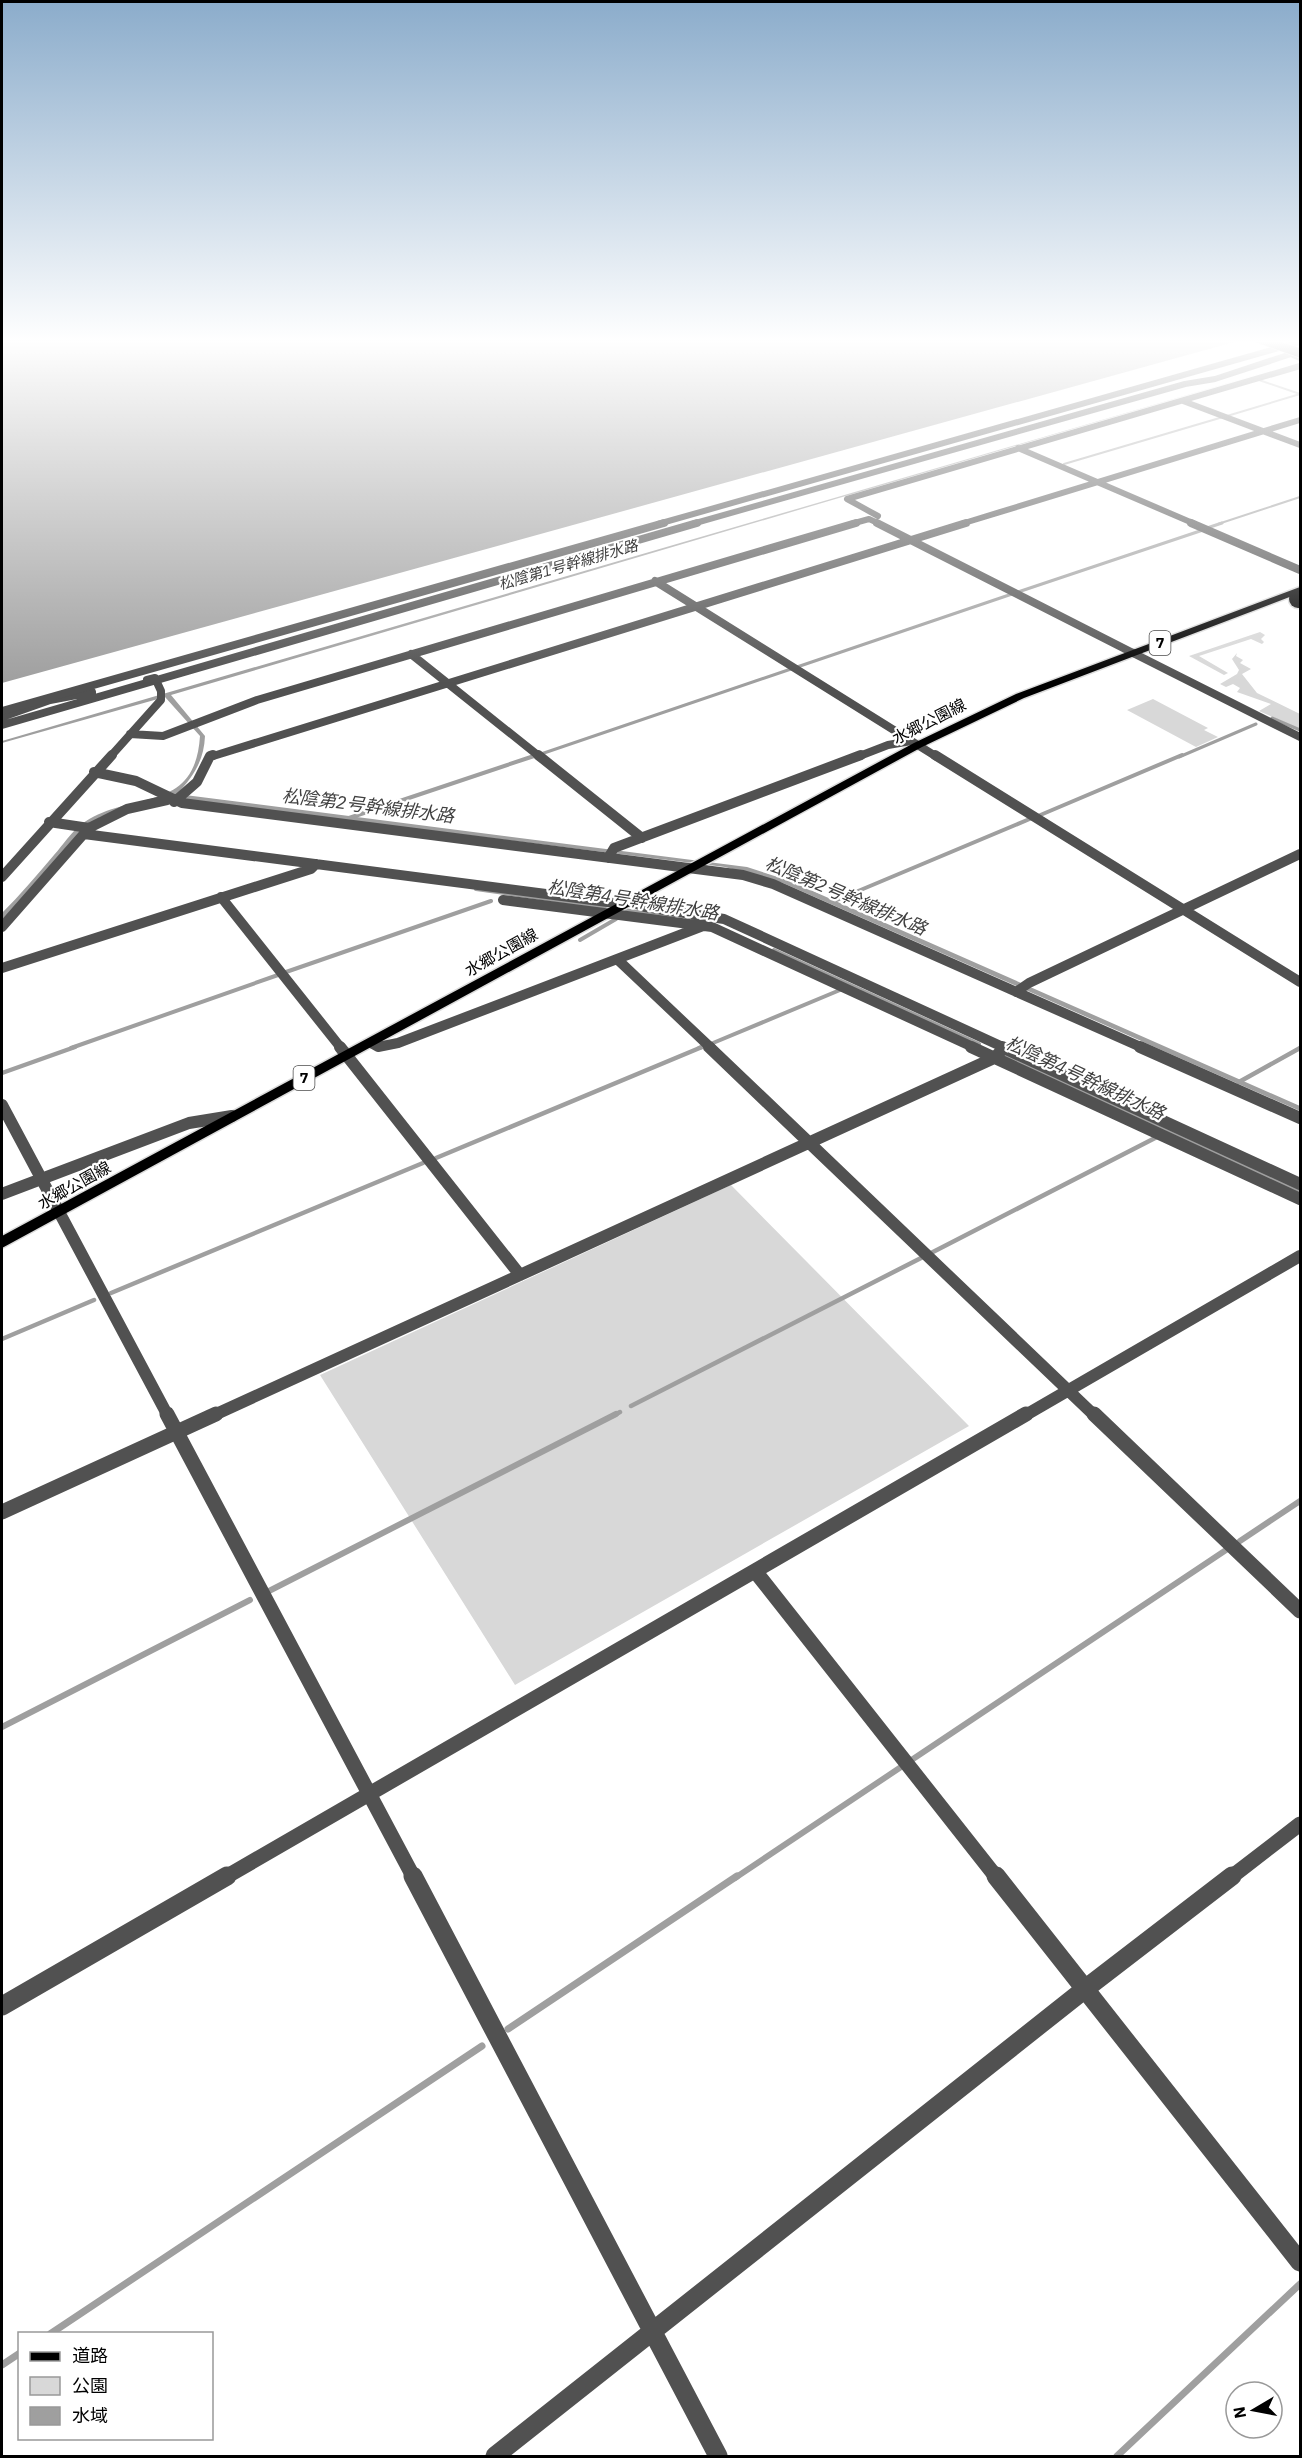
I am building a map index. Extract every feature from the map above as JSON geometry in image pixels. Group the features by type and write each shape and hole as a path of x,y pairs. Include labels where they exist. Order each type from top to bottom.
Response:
{"main road":[{"name":"水郷公園線","path":"2,1243 915,743 1020,696 1093,676 1138,655 1300,597"}],"street":[{"path":"2,711 911,454"},
{"path":"2,725 155,678 940,454"},
{"path":"130,734 163,736 256,700 879,516 847,499 1000,454"},
{"path":"1032,454 1300,570"},
{"path":"2,927 84,829 127,809 171,798 197,783 210,756 1192,454"},
{"path":"869,519 1300,737"},
{"path":"655,581 1300,982"},
{"path":"411,654 642,838"},
{"path":"2,717 49,699 155,678"},
{"path":"2,877 161,696 155,678"},
{"path":"610,854 642,838 888,745 915,743"},
{"path":"94,772 134,780 171,798 696,864 743,875 773,884 1021,989 1300,1118"},
{"path":"49,822 314,866 645,907 706,921"},
{"path":"1021,989 1300,854"},
{"path":"2,968 314,866"},
{"path":"221,897 520,1275"},
{"path":"503,900 606,914 706,921 724,920 1300,1199"},
{"path":"370,1043 378,1047 398,1043 617,959 706,921"},
{"path":"617,959 1300,1611"},
{"path":"2,1512 811,1143 999,1053 1300,1184"},
{"path":"2,1105 370,1794 718,2457"},
{"path":"2,1194 189,1123 232,1116"},
{"path":"2,2006 1300,1256"},
{"path":"755,1571 1300,2262"},
{"path":"495,2457 1085,1989 1300,1824"}],"green space":[{"path":"1260,632 1265,635 1261,639 1264,642 1262,644 1251,639 1199,656 1228,673 1224,675 1189,656"},
{"path":"1237,653 1236,656 1243,660 1240,663 1251,669 1242,674 1257,693 1300,714 1300,729 1259,711 1271,704 1237,692 1240,688 1233,684 1226,687 1220,684 1237,674 1239,670 1232,659"},
{"path":"1153,699 1208,728 1204,730 1218,737 1196,747 1127,710"},
{"path":"731,1185 969,1426 515,1685 320,1375"}],"water":[{"path":"2,454 831,454 2,683"},
{"path":"989,454 171,695 205,736 197,768 177,794 747,867 790,881 1300,1106 1300,1111 783,883 725,867 183,800 100,817 2,920 2,913 82,824 101,813 157,797 173,790 186,779 195,761 200,736 165,697 2,743 2,741"}],"waterway":[{"path":"1064,464 1099,454"},
{"path":"1218,524 1300,497"},
{"path":"1207,528 1222,523"},
{"path":"1018,592 1203,530"},
{"path":"797,667 1012,594"},
{"path":"541,754 791,669"},
{"path":"1272,718 1300,730"},
{"path":"1179,757 1256,724"},
{"path":"1038,816 1182,755"},
{"name":"松陰第2号幹線排水路","path":"349,818 534,756"},
{"name":"松陰第2号幹線排水路","path":"832,902 1032,818"},
{"name":"松陰第4号幹線排水路","path":"476,889 673,917"},
{"path":"286,972 491,901"},
{"path":"580,940 616,919"},
{"name":"松陰第4号幹線排水路","path":"774,950 979,1044"},
{"path":"71,1048 278,975"},
{"path":"713,1043 840,990"},
{"path":"2,1073 75,1047"},
{"path":"436,1158 702,1047 699,1048"},
{"path":"1239,1082 1300,1048"},
{"name":"松陰第4号幹線排水路","path":"1000,1054 1300,1191"},
{"path":"931,1253 1157,1137"},
{"path":"111,1293 423,1163"},
{"path":"631,1406 923,1257"},
{"path":"2,1339 94,1300"},
{"path":"613,1416 620,1412"},
{"path":"269,1591 616,1414"},
{"path":"1240,1541 1300,1501"},
{"path":"913,1759 1226,1550"},
{"path":"2,1727 250,1600"},
{"path":"735,1878 901,1767"},
{"path":"508,2029 737,1876"},
{"path":"53,2332 482,2046"},
{"path":"1117,2456 1300,2284"},
{"path":"2,2365 18,2354"}],"water label":[{"name":"松陰第1号幹線排水路","path":"568,565"}]}
